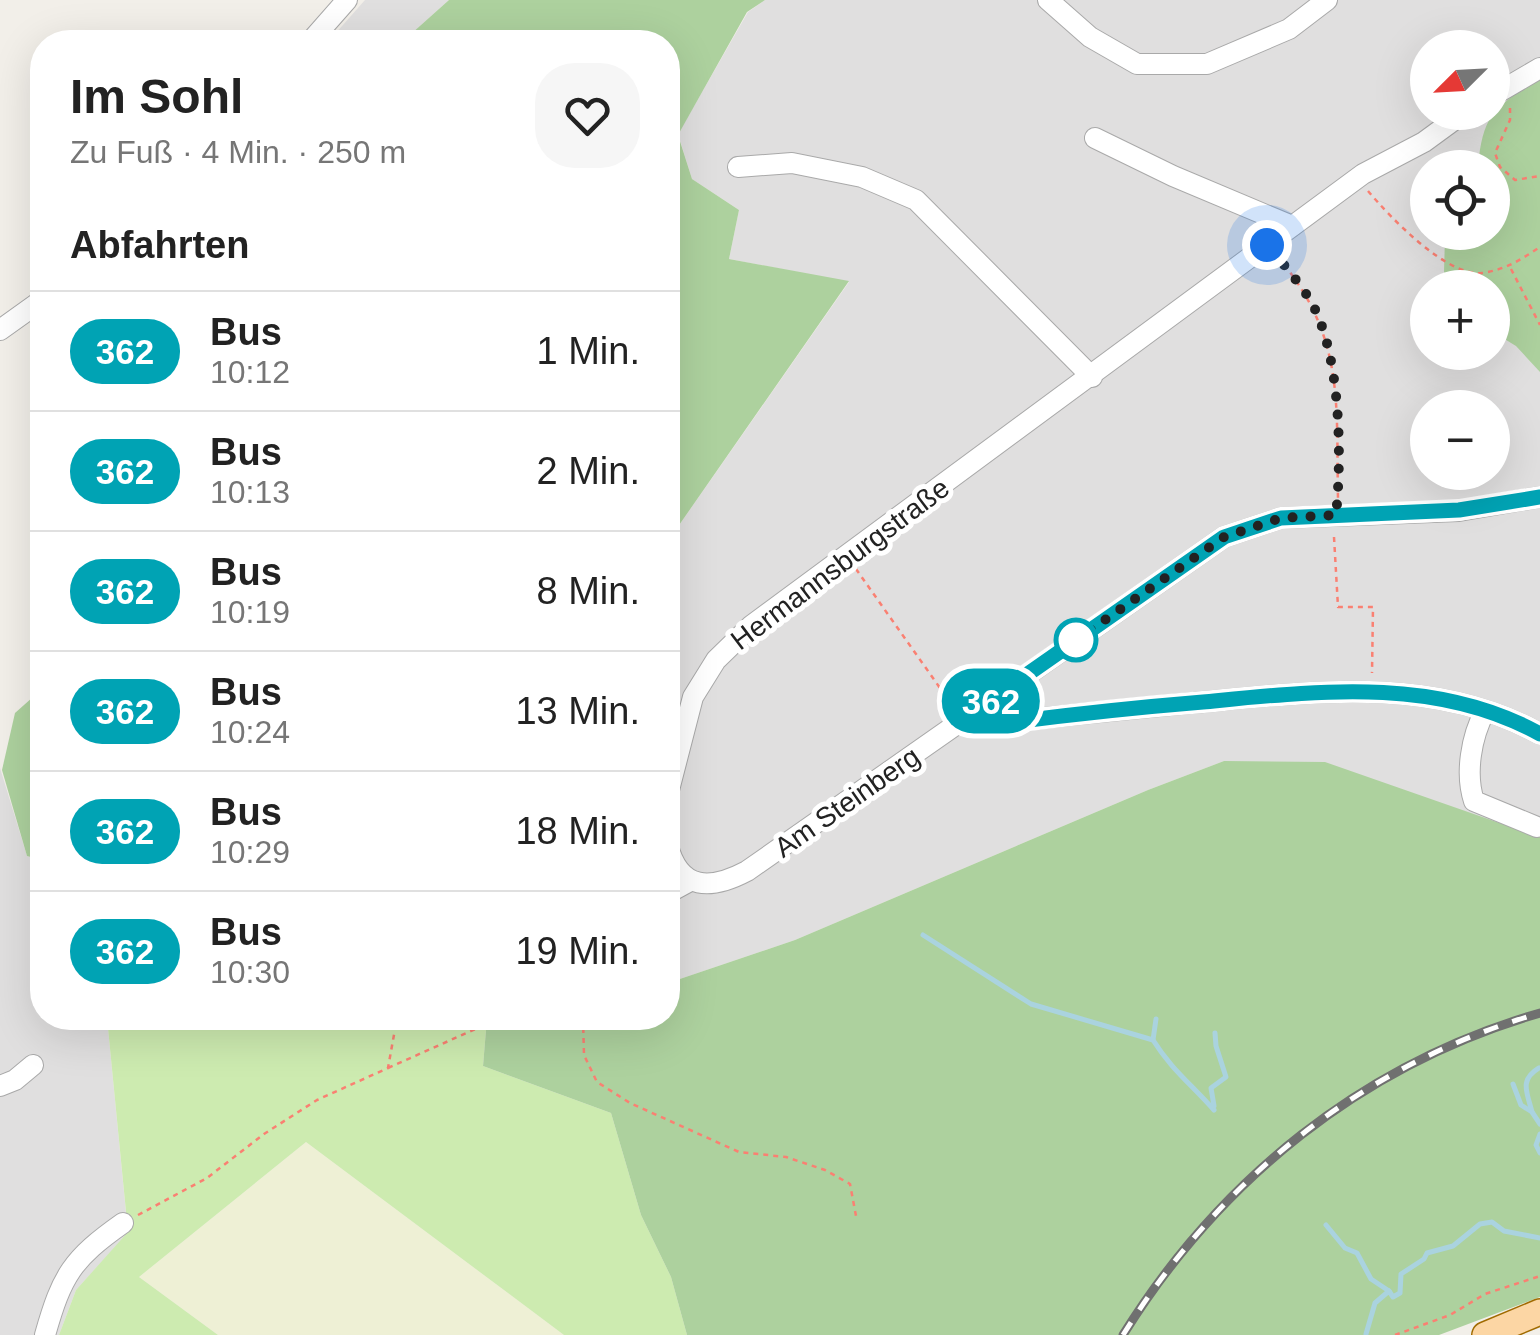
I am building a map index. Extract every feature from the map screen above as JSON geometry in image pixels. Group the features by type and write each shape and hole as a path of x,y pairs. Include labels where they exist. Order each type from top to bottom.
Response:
{"main road":[{"path":"1485,1335 1540,1312"}],"street":[{"path":"321,30 347,0"},
{"path":"1048,0 1090,37 1137,64 1206,64 1289,29 1327,0"},
{"path":"1510,86 1540,68"},
{"name":"Hermannsburgstraße","path":"680,752 692,697 716,660 752,625 1357,179 1440,130"},
{"path":"1095,138 1292,226"},
{"path":"738,167 792,163 862,177 916,200 1092,376"},
{"path":"0,330 30,309"},
{"name":"Am Steinberg","path":"690,881 728,881 747,871 1224,537 1281,518 1459,510 1540,497"},
{"path":"967,717 983,726 1205,701 1372,690 1431,696 1515,720 1540,734"},
{"path":"1485,712 1470,763 1474,802 1537,827"},
{"path":"680,870 690,881 680,886"},
{"path":"0,1086 15,1080 32,1065"},
{"path":"45,1335 58,1288 87,1249 124,1223"}],"path":[{"path":"1505,130 1495,153 1500,168 1515,180 1540,176"},
{"path":"1357,179 1393,217 1455,269 1479,274 1510,266 1540,246"},
{"path":"1267,245 1311,302 1329,345 1336,403 1334,531 1338,608 1373,607 1372,690"},
{"path":"1510,266 1540,325"},
{"path":"847,555 967,717"},
{"path":"388,1068 395,1030"},
{"path":"124,1223 207,1178 264,1134 318,1100 473,1030"},
{"path":"583,1030 584,1055 597,1082 630,1103 739,1152 786,1156 825,1170 850,1184 856,1216"},
{"path":"1395,1335 1450,1315 1485,1294 1540,1276"}],"shaded area":[{"path":"365,0 449,0 415,30 339,30"},
{"path":"765,0 1540,0 1540,833 1224,761 795,940 680,979 680,524 849,282 729,259 739,210 692,179 680,131 748,12"},
{"path":"0,768 30,857 30,1030 108,1030 128,1233 76,1290 59,1335 0,1335"}],"green space":[{"path":"449,0 765,0 747,12 680,131 680,30 415,30"},
{"path":"1540,77 1540,372 1510,342 1510,270 1444,270 1445,250 1510,250 1510,150 1480,150 1485,130 1510,130 1510,98"},
{"path":"680,141 692,179 739,210 729,259 849,281 680,524"},
{"path":"30,700 30,857 2,770 15,713"},
{"path":"1224,761 1325,762 1531,834 1540,833 1540,1297 1439,1335 687,1335 671,1277 641,1215 611,1113 483,1066 486,1030 680,1030 680,979 795,940"},
{"path":"108,1030 486,1030 483,1066 611,1113 641,1215 671,1277 687,1335 564,1335 306,1142 139,1277 218,1335 59,1335 76,1290 128,1232"},
{"path":"306,1142 564,1335 218,1335 139,1277"}],"waterway":[{"path":"923,935 1031,1004 1153,1040 1214,1110"},
{"path":"1153,1040 1156,1019"},
{"path":"1214,1106 1211,1088 1226,1077 1215,1033"},
{"path":"1532,1112 1527,1082 1539,1068"},
{"path":"1513,1084 1521,1105 1540,1124"},
{"path":"1540,1134 1536,1145 1540,1153"},
{"path":"1366,1334 1375,1303 1389,1291 1393,1297 1400,1293 1401,1274 1427,1253 1453,1246 1480,1224 1492,1222 1504,1231 1540,1238"},
{"path":"1326,1225 1345,1248 1357,1253 1371,1279 1389,1291"}],"railway":[{"path":"1123,1335 1204,1226 1251,1178 1302,1135 1356,1096 1414,1063 1475,1035 1540,1013"}],"bus line":[{"name":"362","path":"1540,497 1459,510 1281,518 1224,537 972,713 983,726 1090,712 1372,690 1431,696 1515,720 1540,734"}],"route":[{"path":"1076,640 1224,537 1281,518 1336,515 1336,403 1329,345 1311,302 1267,245"}]}
